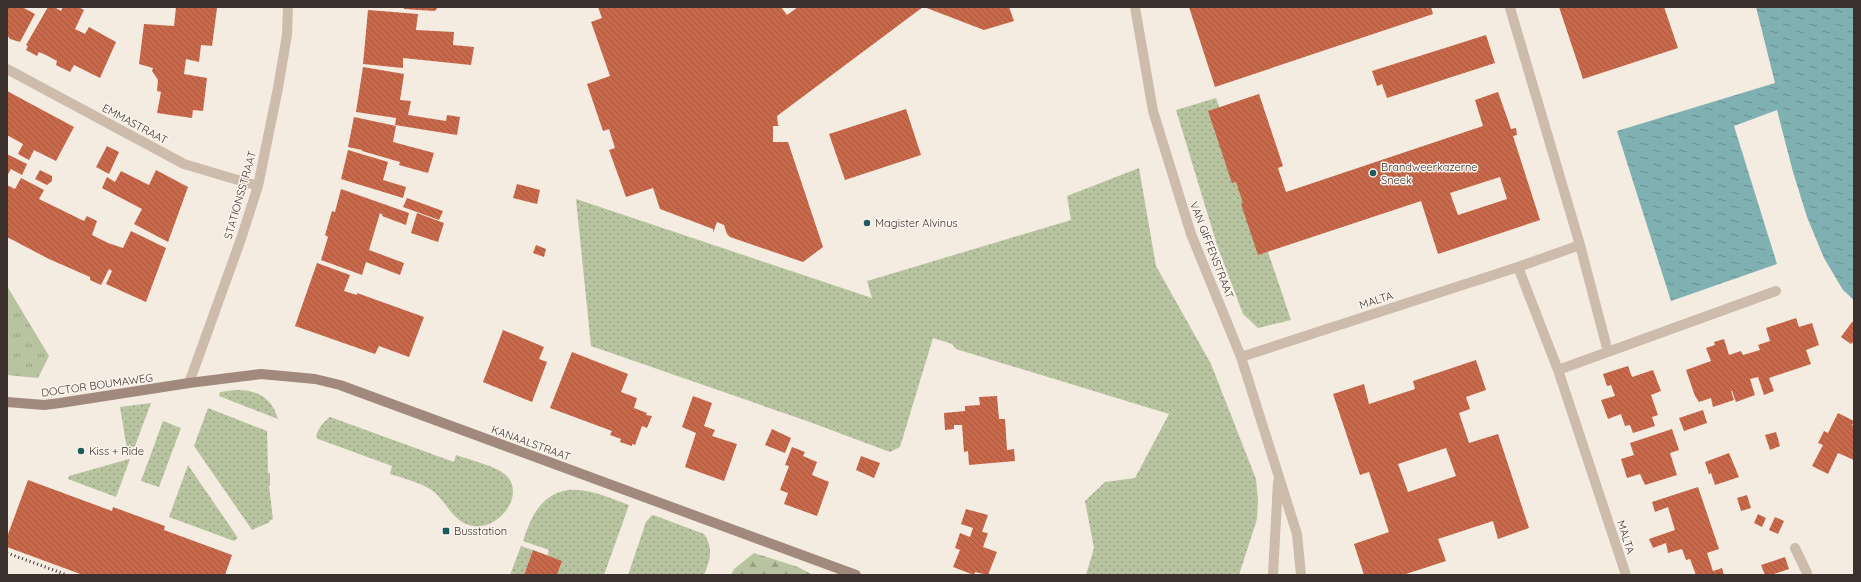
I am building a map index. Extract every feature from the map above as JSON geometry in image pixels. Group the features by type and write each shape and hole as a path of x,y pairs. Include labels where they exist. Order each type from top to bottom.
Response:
{"main road":[{"name":"KANAALSTRAAT","path":"189,383 261,374 308,378 340,385 856,575"},
{"name":"DOCTOR BOUMAWEG","path":"7,402 44,405 189,383"}],"street":[{"name":"STATIONSSTRAAT","path":"189,383 241,239 258,186 287,35 288,7"},
{"name":"VAN GIFFENSTRAAT","path":"1135,7 1153,111 1191,234 1241,357 1297,534 1301,575"},
{"path":"1510,8 1580,245 1608,352"},
{"name":"EMMASTRAAT","path":"7,69 184,164 258,186"},
{"name":"MALTA","path":"1241,357 1518,267 1580,245"},
{"name":"MALTA","path":"1518,267 1558,370 1626,575"},
{"path":"1558,370 1776,291"},
{"name":"VAN GIFFENSTRAAT","path":"1273,575 1278,474"},
{"path":"1795,548 1807,573 1806,575"}],"green space":[{"path":"1216,98 1291,320 1258,328 1243,314 1217,245 1176,110"},
{"path":"1139,168 1156,266 1211,364 1256,479 1258,500 1257,519 1239,575 1086,575 1094,548 1085,501 1105,482 1135,478 1169,414 956,349 952,344 933,338 900,447 890,452 807,421 591,346 576,199 872,298 867,281 1071,220 1067,196"},
{"path":"7,286 49,356 38,378 7,375"},
{"path":"235,390 257,393 268,400 272,405 278,419 219,396 220,392"},
{"path":"151,403 135,446 127,449 120,407"},
{"path":"208,408 267,431 268,473 270,473 269,486 273,519 269,521 270,522 252,530 194,446"},
{"path":"330,417 454,462 456,455 497,469 507,476 512,484 513,493 511,502 500,517 492,523 483,526 466,524 454,516 436,493 430,489 415,482 390,474 392,466 318,439 316,436 318,430"},
{"path":"163,421 181,428 159,487 141,481"},
{"path":"130,459 116,497 68,479 69,476"},
{"path":"188,465 238,538 234,541 169,517"},
{"path":"568,490 592,492 629,505 604,575 557,575 562,561 547,556 549,550 523,541 529,524 538,508 550,497"},
{"path":"652,515 704,534 709,544 710,554 704,575 628,575 646,522"},
{"path":"521,546 533,550 524,575 510,575"},
{"path":"754,553 798,567 813,575 731,575 734,569"}],"water":[{"path":"1756,7 1854,7 1854,300 1843,290 1824,258 1807,217 1793,172 1777,110 1734,126 1777,264 1671,301 1617,131 1775,83"}],"building":[{"path":"7,7 25,7 24,8 35,14 20,42 10,39 7,35"},
{"path":"48,7 54,7 61,11 63,7 78,7 84,10 75,29 85,34 89,27 116,42 100,78 74,65 70,72 56,65 57,61 48,56 39,52 37,56 26,50 28,46 26,45"},
{"path":"176,7 217,8 212,46 201,45 199,62 186,59 184,74 207,78 203,111 193,110 192,118 157,113 161,92 157,91 158,80 152,71 153,68 139,64 144,24 174,26"},
{"path":"404,7 438,7 435,11 404,9"},
{"path":"598,7 781,7 787,15 798,7 923,7 777,116 778,125 780,126 773,126 773,142 788,142 823,247 803,262 730,237 727,234 724,225 717,222 713,233 713,229 660,209 653,188 626,197 609,150 615,148 609,129 603,131 587,84 610,76 591,22 602,18"},
{"path":"924,7 1009,7 1014,21 984,30"},
{"path":"1189,7 1431,7 1433,14 1215,87"},
{"path":"1559,7 1664,7 1678,48 1583,79"},
{"path":"368,10 418,14 416,30 454,32 453,45 474,47 471,65 403,58 403,68 363,64"},
{"path":"1486,35 1495,63 1387,98 1382,84 1377,86 1372,71"},
{"path":"363,67 404,74 400,100 411,101 408,115 446,121 447,115 460,117 457,135 395,125 396,118 356,112"},
{"path":"7,91 74,127 56,161 34,150 29,160 18,154 23,144 7,135"},
{"path":"1498,92 1511,129 1516,128 1517,135 1513,136 1540,220 1438,254 1421,201 1258,255 1241,204 1243,203 1236,182 1232,183 1208,111 1259,94 1283,166 1278,168 1286,192 1483,126 1475,100","holes":["1500,177 1507,199 1458,215 1450,193"]},
{"path":"906,109 921,155 845,180 829,134"},
{"path":"354,117 396,126 393,142 434,153 428,173 399,165 400,162 348,147"},
{"path":"107,146 119,152 109,174 96,167"},
{"path":"348,150 388,162 383,180 406,187 403,198 341,179"},
{"path":"7,154 27,164 22,175 11,169 7,176"},
{"path":"40,170 52,176 52,181 47,185 35,179"},
{"path":"156,170 188,187 168,242 134,224 142,209 102,188 107,177 115,182 121,171 149,185"},
{"path":"21,178 44,190 39,199 84,221 87,216 97,221 92,235 108,243 123,248 131,231 166,248 146,302 106,284 112,271 109,269 101,285 90,280 90,277 49,259 7,237 7,185 15,189"},
{"path":"517,184 540,190 537,204 513,198"},
{"path":"341,189 409,213 406,225 382,216 383,215 380,213 369,250 404,263 400,275 366,262 362,275 321,260 328,237 325,235 332,211 335,212"},
{"path":"407,198 443,211 439,220 403,207"},
{"path":"417,213 444,223 438,242 411,233"},
{"path":"536,245 546,249 544,257 533,253"},
{"path":"317,263 350,275 344,291 357,295 357,293 424,317 409,357 379,346 375,354 295,326"},
{"path":"1796,318 1799,327 1812,323 1819,345 1806,350 1811,364 1769,378 1774,391 1764,395 1758,377 1750,379 1755,395 1736,402 1731,391 1734,400 1713,407 1711,398 1699,402 1695,396 1686,370 1711,361 1706,348 1715,345 1714,342 1724,339 1729,355 1741,351 1743,355 1760,350 1758,345 1770,341 1766,328"},
{"path":"1852,322 1854,323 1854,341 1851,344 1841,337"},
{"path":"503,330 544,347 539,359 547,362 532,402 483,382"},
{"path":"572,352 628,374 621,392 637,398 634,408 647,413 646,415 652,416 647,428 642,426 635,445 632,444 632,446 620,442 621,439 610,435 612,431 550,408"},
{"path":"1476,360 1486,390 1466,397 1470,409 1459,413 1469,443 1498,434 1529,528 1498,539 1493,521 1438,539 1446,561 1403,575 1364,575 1354,544 1389,532 1369,472 1360,475 1333,394 1364,384 1369,404 1415,389 1413,381","holes":["1446,448 1456,476 1408,492 1398,464"]},
{"path":"1628,366 1632,377 1653,370 1661,391 1651,395 1658,415 1652,417 1655,426 1633,433 1630,425 1625,426 1621,414 1608,419 1601,400 1615,396 1611,385 1607,386 1603,374"},
{"path":"693,396 712,403 704,426 715,430 712,436 737,444 724,481 685,467 696,433 682,427"},
{"path":"997,396 999,419 1005,419 1007,450 1014,449 1015,461 969,465 968,451 964,452 962,425 954,425 954,429 945,430 944,413 965,411 965,406 980,405 979,397"},
{"path":"1703,410 1707,423 1684,431 1679,418"},
{"path":"1838,413 1854,421 1852,425 1854,426 1854,460 1838,453 1828,474 1812,466 1823,445 1818,443 1824,431 1828,433"},
{"path":"772,429 791,438 785,453 765,445"},
{"path":"1672,429 1679,450 1670,453 1677,475 1645,485 1640,474 1627,478 1621,459 1634,455 1630,443"},
{"path":"1776,432 1780,446 1770,450 1765,435"},
{"path":"792,447 805,452 803,456 817,462 812,475 829,482 817,516 784,504 788,493 780,490 789,466 785,465"},
{"path":"1729,453 1739,477 1715,485 1705,462"},
{"path":"861,456 880,463 874,478 856,470"},
{"path":"28,480 112,511 113,507 165,526 164,530 232,555 225,575 83,575 7,547 7,537"},
{"path":"1698,487 1719,549 1707,553 1713,571 1722,568 1724,575 1696,575 1690,559 1686,560 1682,549 1668,553 1666,543 1653,548 1649,539 1675,530 1668,507 1655,512 1652,502"},
{"path":"1747,495 1751,508 1741,511 1737,498"},
{"path":"966,509 988,515 982,532 988,533 983,547 997,552 988,575 975,572 974,575 953,567 960,550 955,548 960,533 970,537 973,528 961,524"},
{"path":"1758,514 1766,518 1762,527 1754,523"},
{"path":"1775,517 1784,521 1778,534 1769,530"},
{"path":"533,550 562,561 557,575 524,575"},
{"path":"1785,557 1789,569 1771,575 1765,575 1761,565"}],"railway":[{"path":"7,553 67,575"}],"place":[{"name":"Brandweerkazerne Sneek","path":"1373,173"},
{"name":"Magister Alvinus","path":"867,223"},
{"name":"Kiss + Ride","path":"81,451"},
{"name":"Busstation","path":"446,531"}]}
